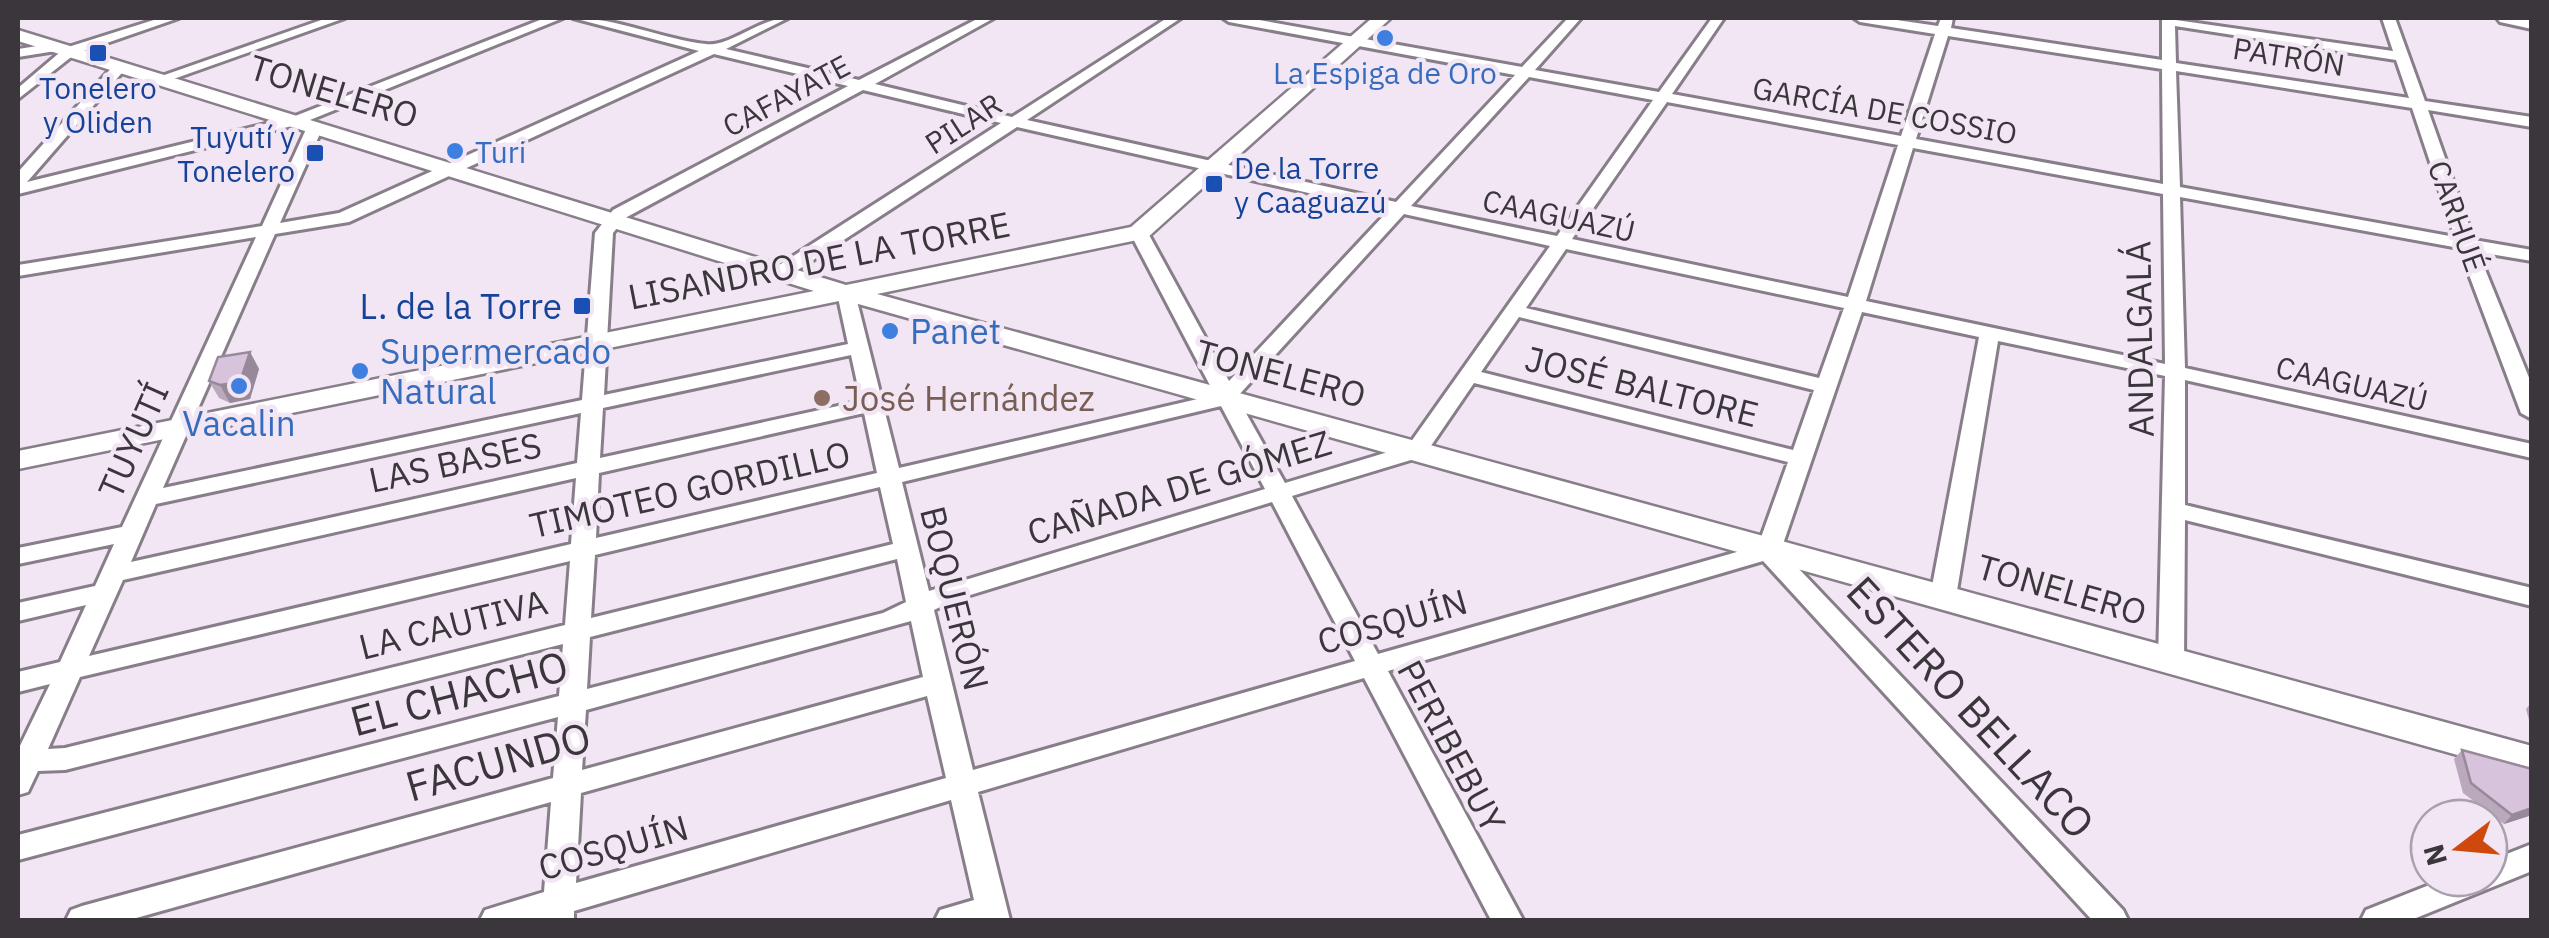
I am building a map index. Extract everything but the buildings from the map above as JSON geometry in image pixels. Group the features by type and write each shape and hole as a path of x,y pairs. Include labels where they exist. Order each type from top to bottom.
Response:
{"main road":[{"path":"2507,18 2532,23"}],"street":[{"path":"18,53 64,50 172,18"},
{"path":"160,79 338,18"},
{"path":"18,185 305,124 556,18"},
{"name":"CAAGUAZÚ","path":"579,18 1213,170 1990,332 2532,452"},
{"path":"18,270 343,218 782,18"},
{"name":"CAFAYATE","path":"610,221 988,18"},
{"name":"PILAR","path":"780,273 1175,18"},
{"name":"GARCÍA DE COSSIO","path":"1229,18 2532,256"},
{"name":"LISANDRO DE LA TORRE","path":"18,460 1139,233 1382,18"},
{"path":"1224,399 1402,210 1574,18"},
{"path":"1416,451 1718,18"},
{"name":"PATRÓN","path":"1860,18 1945,24 2170,65 2532,122"},
{"name":"CARHUÉ","path":"2389,18 2466,244 2532,413"},
{"path":"2168,19 2403,56"},
{"name":"ANDALGALÁ","path":"2168,19 2175,372 2171,661"},
{"path":"1768,551 1855,304 1945,24"},
{"name":"TONELERO","path":"18,35 846,293 2532,760"},
{"path":"18,95 64,50"},
{"path":"18,185 120,67"},
{"name":"TUYUTÍ","path":"21,768 264,232 305,124"},
{"path":"558,911 585,469 604,233 610,221"},
{"name":"PERIBEBUY","path":"1139,233 1224,399 1506,920"},
{"name":"BOQUERÓN","path":"846,293 992,914"},
{"path":"1516,312 1825,386"},
{"path":"1943,597 1990,332"},
{"path":"145,499 857,348"},
{"name":"JOSÉ BALTORE","path":"1470,376 1798,458"},
{"name":"TIMOTEO GORDILLO","path":"18,682 1224,399"},
{"name":"LAS BASES","path":"18,612 107,584 871,405"},
{"name":"CAÑADA DE GÓMEZ","path":"918,607 945,594 1416,451"},
{"path":"2172,509 2532,597"},
{"path":"18,556 130,532"},
{"name":"LA CAUTIVA","path":"21,768 904,549"},
{"name":"COSQUÍN","path":"496,920 558,911 962,784 1768,551"},
{"name":"ESTERO BELLACO","path":"1768,551 2112,920"},
{"name":"EL CHACHO","path":"18,848 891,620 918,607"},
{"name":"FACUNDO","path":"82,920 937,682"},
{"path":"2377,920 2431,898"},
{"path":"951,920 992,914"}],"place":[{"name":"La Espiga de Oro","path":"1385,38"},
{"name":"Tonelero y Oliden","path":"98,53"},
{"name":"Turi","path":"455,151"},
{"name":"Tuyutí y Tonelero","path":"315,153"},
{"name":"De la Torre y Caaguazú","path":"1214,184"},
{"name":"L. de la Torre","path":"582,306"},
{"name":"Panet","path":"890,331"},
{"name":"Supermercado Natural","path":"360,371"},
{"name":"Vacalin","path":"239,386"},
{"name":"José Hernández","path":"822,398"}]}
